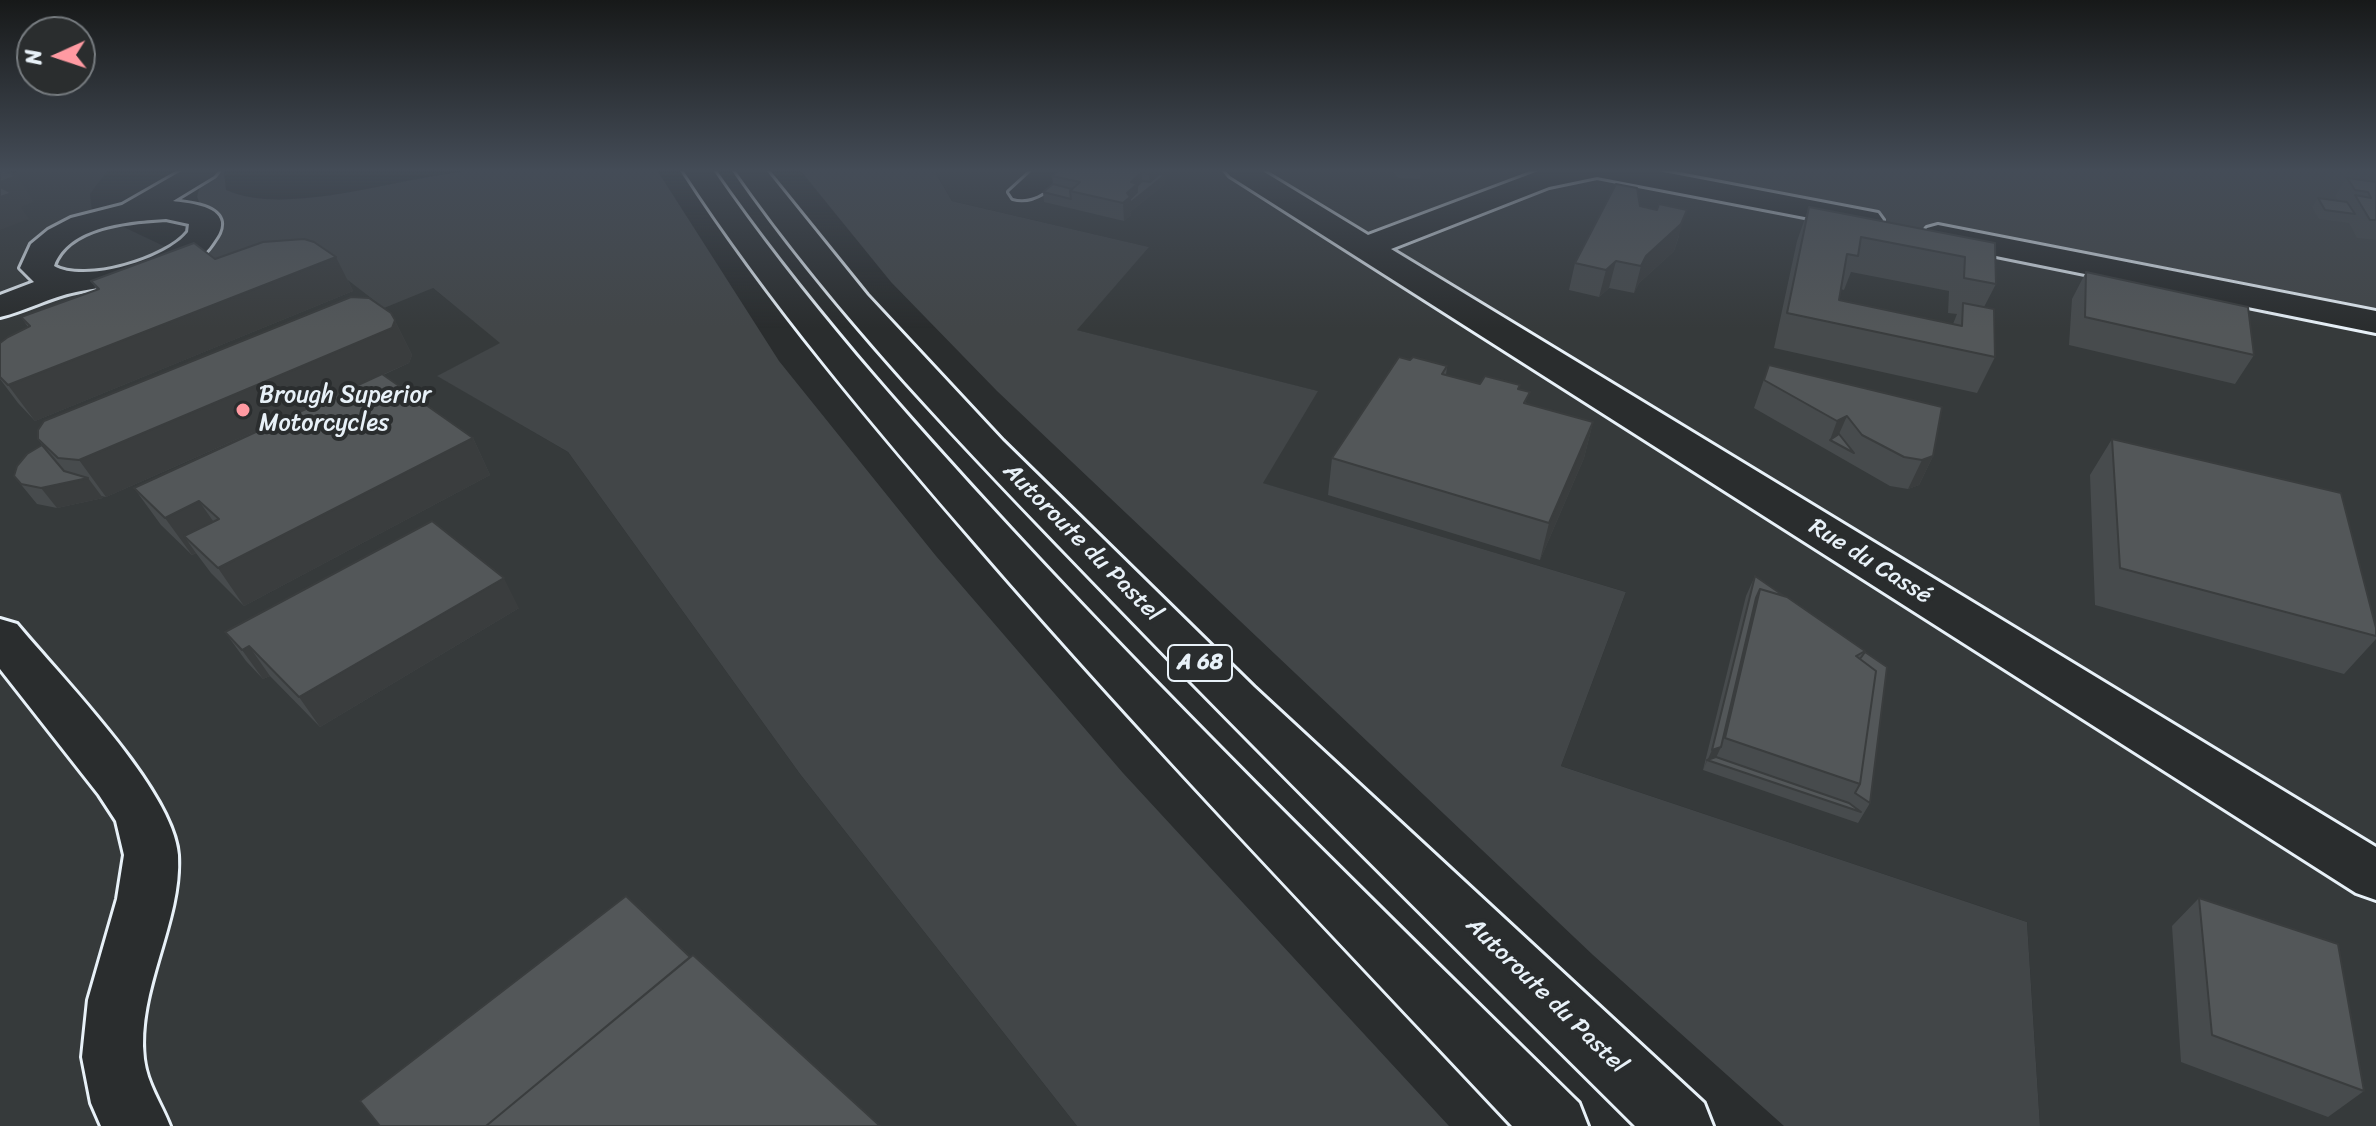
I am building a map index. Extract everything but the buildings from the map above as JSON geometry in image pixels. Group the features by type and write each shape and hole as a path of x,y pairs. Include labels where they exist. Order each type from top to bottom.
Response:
{"main road":[{"path":"0,304 37,268 42,251 66,233 95,223"},
{"path":"0,304 74,281 128,274 180,255 194,245 207,227 206,223"},
{"name":"A 68","path":"736,223 783,289 891,421 1079,634 1556,1126"},
{"name":"Autoroute du Pastel","path":"792,223 855,302 989,450 1237,700 1681,1126"},
{"name":"Rue du Cassé","path":"1324,223 2376,876"},
{"path":"1365,248 1431,223"},
{"path":"1879,223 2376,322"},
{"path":"37,268 48,277 74,281"},
{"path":"0,636 117,780 141,815 151,855 145,899 118,1000 113,1057 123,1103 138,1126"}],"shaded area":[{"path":"0,223 114,223 189,258 433,288 501,343 438,376 568,452 800,774 1077,1126 0,1126"},
{"path":"219,223 691,223 779,361 936,556 1123,773 1449,1126 1077,1126 800,774 568,452 437,376 500,343 433,288 384,308 313,253 198,261 217,231"},
{"path":"843,223 1044,223 1149,247 1077,330 1318,391 1263,483 1626,592 1561,766 2027,922 2040,1126 1784,1126 1593,955 997,391 891,282"},
{"path":"1044,223 1876,223 2376,323 2376,1126 2040,1126 2027,922 1561,766 1626,592 1262,483 1317,391 1076,330 1148,247"},
{"path":"1876,223 2376,223 2376,323"}],"place":[{"name":"Brough Superior Motorcycles","path":"243,410"}]}
